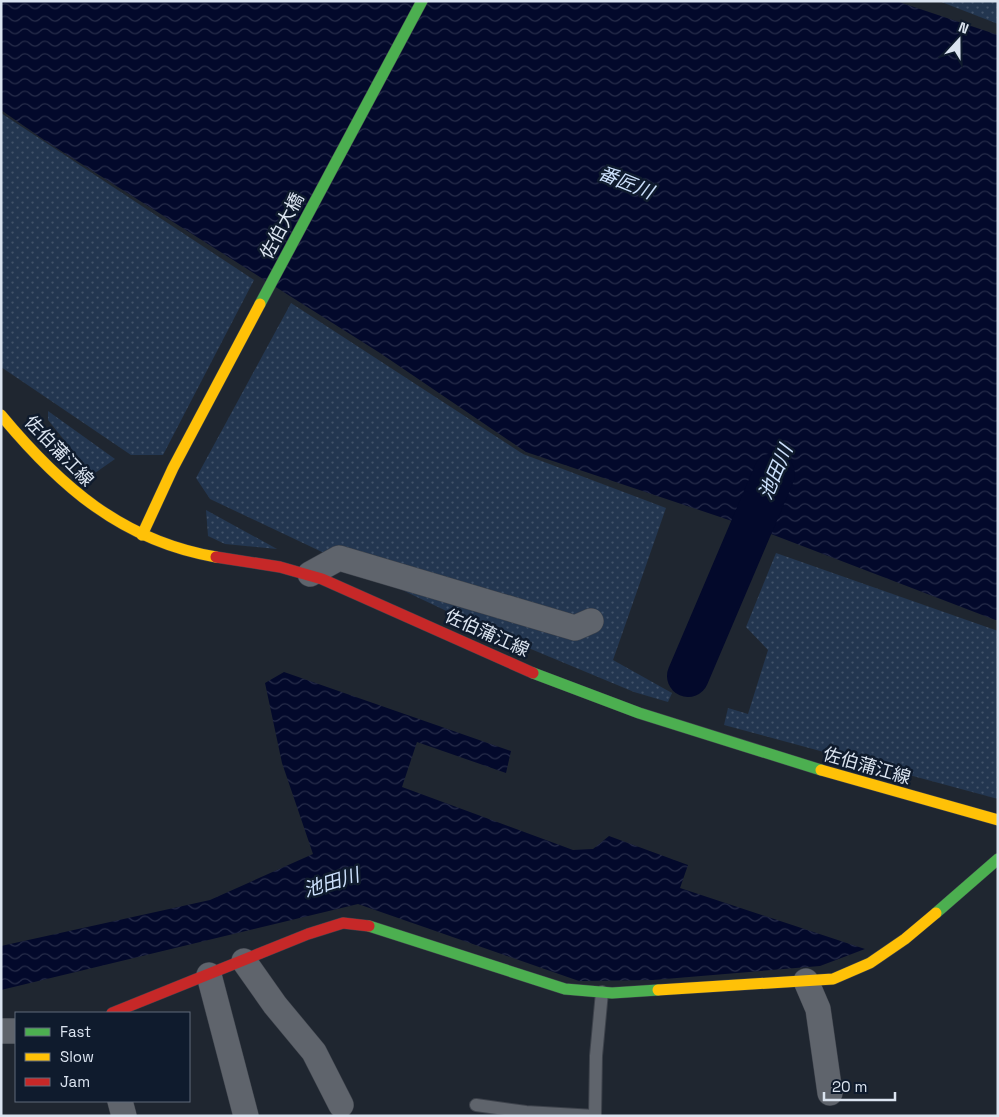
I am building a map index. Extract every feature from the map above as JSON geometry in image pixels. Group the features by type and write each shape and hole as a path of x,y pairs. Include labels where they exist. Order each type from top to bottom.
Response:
{"street":[{"name":"佐伯大橋","path":"142,535 173,468 422,1"},
{"name":"佐伯蒲江線","path":"1,415 58,481 107,518 142,535 211,556 265,563 310,574 520,668 634,711 742,747 998,820"},
{"path":"310,574 339,558 575,628 590,621"},
{"path":"115,1012 331,925 352,923 378,927 565,989 602,992 833,979 870,963 906,939 998,859"},
{"path":"244,961 274,1005 314,1052 341,1105"},
{"path":"209,975 246,1116"},
{"path":"806,981 818,1009 830,1093"},
{"path":"1,1031 15,1031"},
{"path":"120,1102 124,1116"}],"lane":[{"path":"476,1105 526,1112 595,1116 596,1056 602,992"}],"shaded area":[{"path":"939,1 998,1 998,24"},
{"path":"1,113 254,280 163,455 131,455 1,367"},
{"path":"291,303 523,454 666,508 613,660 672,693 668,702 634,692 495,634 210,499 196,478"},
{"path":"48,411 115,459 95,473 86,467 48,420"},
{"path":"206,510 277,549 225,544 208,536"},
{"path":"776,553 998,631 998,799 724,725 728,708 748,714 768,650 746,627"}],"water":[{"name":"番匠川","path":"1,1 896,1 998,35 998,621 771,534 526,452 380,353 47,142 1,110"},
{"path":"284,672 511,751 506,773 417,742 402,787 573,850 593,849 609,836 688,865 680,888 865,949 820,966 653,980 579,981 358,904 1,990 1,946 210,900 313,854 282,763 265,683"}],"waterway":[{"name":"池田川","path":"688,676 774,474"}],"traffic: fast":[{"path":"260,304 422,1"},
{"path":"533,673 639,713 821,770"},
{"path":"936,913 998,859"},
{"path":"369,926 565,989 612,993 658,990"}],"traffic: slow":[{"path":"142,535 173,468 260,304"},
{"path":"1,415 46,465 95,507 122,524 151,538 182,549 216,557"},
{"path":"821,770 998,820"},
{"path":"658,990 833,979 870,963 905,939 936,913"}],"traffic: jam":[{"path":"216,557 280,567 322,579 533,673"},
{"path":"114,1012 308,934 343,923 369,926"}]}
